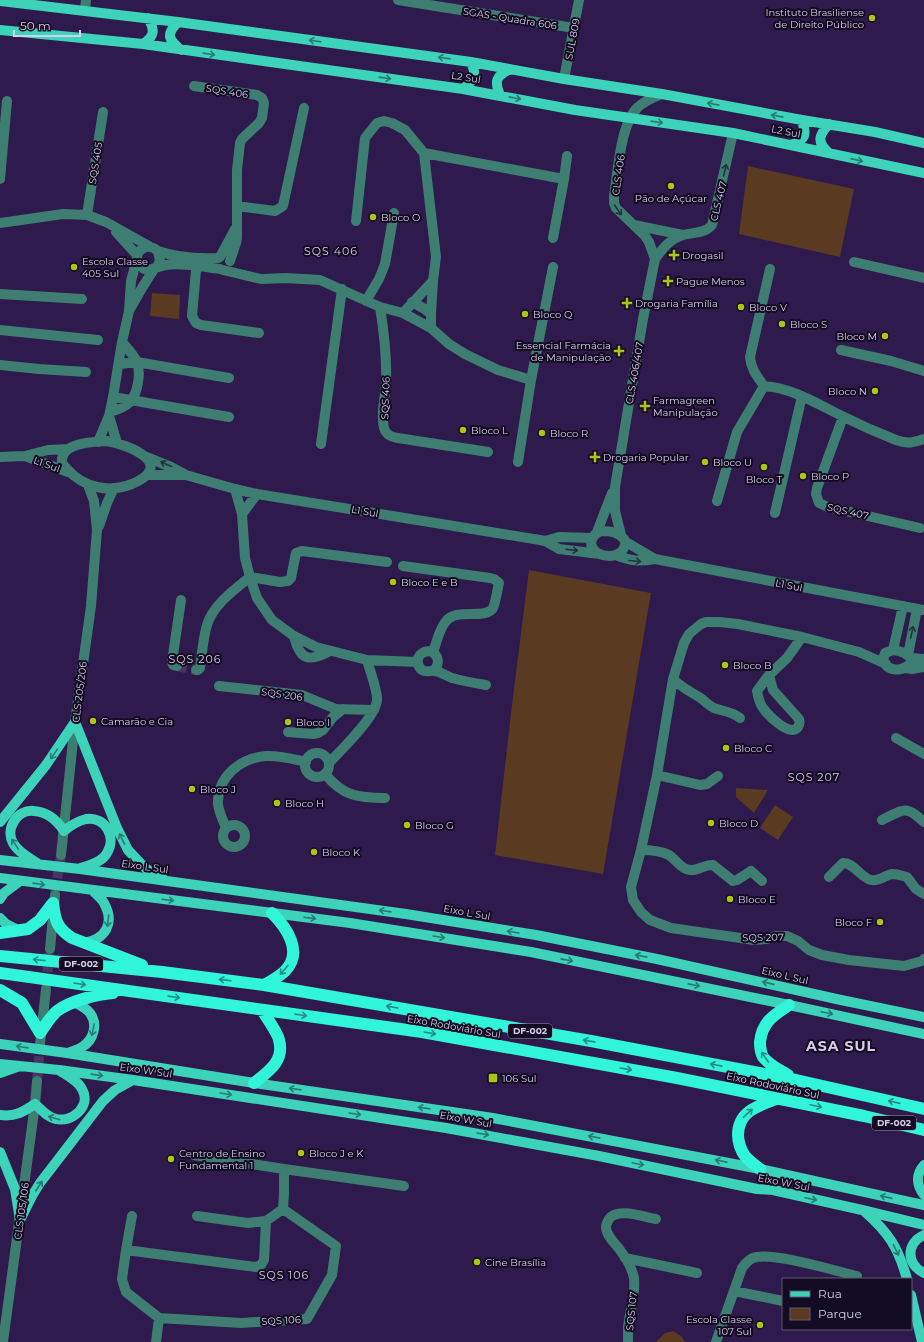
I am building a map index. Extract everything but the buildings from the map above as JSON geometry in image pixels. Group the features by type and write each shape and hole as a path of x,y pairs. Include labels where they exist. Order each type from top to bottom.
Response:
{"highway":[{"path":"54,899 54,917 58,925 72,938 162,972"},
{"path":"0,933 28,929 40,920 54,899"},
{"path":"264,985 277,978 286,970 292,961 293,952 292,942 287,932 272,912"},
{"name":"Eixo Rodoviário Sul","path":"0,956 162,972 264,985 591,1041 796,1080 924,1109"},
{"name":"Eixo Rodoviário Sul","path":"0,973 422,1032 677,1078 864,1116 924,1130"},
{"path":"40,1039 57,1011 74,1002 104,994 135,992"},
{"path":"3,994 22,1003 40,1039"},
{"path":"789,1005 765,1025 761,1034 760,1046 763,1056 771,1065 796,1080"},
{"path":"254,1083 270,1070 280,1057 279,1040 262,1010"},
{"path":"760,1169 745,1156 738,1142 738,1130 741,1119 750,1110 760,1104 778,1099"}],"main road":[{"name":"L2 Sul","path":"0,1 148,18 471,62 564,79 662,94 829,124 924,143"},
{"path":"143,44 148,41 152,33 152,26 148,18"},
{"path":"178,22 172,28 170,35 171,42 181,50"},
{"name":"L2 Sul","path":"0,30 143,44 463,88 575,110 733,133 924,173"},
{"path":"463,88 471,82 474,75 475,71 471,62"},
{"path":"500,95 497,88 498,78 502,73 510,69"},
{"path":"792,145 803,139 805,131 802,120"},
{"path":"829,124 823,131 820,139 822,145 829,153"},
{"path":"0,822 46,765 75,722"},
{"path":"75,722 117,828 128,850 152,873 171,882"},
{"path":"39,864 26,856 14,844 11,837 10,829 13,822 24,812 32,810 46,814 57,821 64,831 74,824 87,819 100,822 107,828 111,835 110,847 107,854 94,863 80,869"},
{"name":"Eixo L Sul","path":"0,860 80,869 406,914 536,935 657,959 924,1017"},
{"path":"0,878 93,891 272,912 531,952 924,1034"},
{"path":"0,899 4,893 20,881"},
{"path":"84,943 93,941 100,937 107,928 110,919 103,901 93,891"},
{"path":"0,918 6,924 18,930"},
{"path":"68,1053 84,1046 93,1034 95,1026 90,1013 84,1007 74,1002"},
{"path":"913,1014 924,1009"},
{"name":"Eixo W Sul","path":"0,1044 493,1118 760,1169 924,1205"},
{"name":"Eixo W Sul","path":"0,1064 133,1080 495,1136 757,1189 773,1190 924,1225"},
{"path":"0,1073 20,1066"},
{"path":"0,1115 8,1116 21,1114 36,1104 48,1116 55,1119 70,1119 77,1115 84,1105 85,1096 82,1089 76,1082 59,1070"},
{"path":"20,1220 40,1183 103,1101 115,1090 133,1080"},
{"path":"0,1152 15,1189 20,1220"},
{"path":"924,1165 921,1168 917,1179 919,1189 924,1196"},
{"path":"862,1210 890,1237 898,1252 907,1278"},
{"path":"924,1235 917,1238 912,1246 910,1255 913,1263 924,1273"},
{"path":"912,1298 922,1342"}],"street":[{"path":"85,10 86,0"},
{"name":"SGAS - Quadra 606","path":"398,0 574,28"},
{"name":"SUL 809","path":"564,79 579,0"},
{"name":"SQS 406","path":"194,86 257,95 263,100 262,118 240,143 237,170 236,243 226,266"},
{"name":"CLS 406","path":"655,259 646,236 618,212 614,203 623,138 630,118 641,105 651,98 662,94"},
{"path":"0,179 8,101"},
{"path":"237,206 275,211 283,206 304,108"},
{"name":"SQS 405","path":"87,214 103,112"},
{"path":"356,221 365,138 373,126 377,123 384,121 398,126 405,130 424,153 436,257 433,281 431,328"},
{"name":"CLS 407","path":"655,259 667,243 683,235 704,231 712,225 733,133"},
{"path":"424,153 564,179"},
{"path":"553,238 567,156"},
{"path":"366,301 379,279 385,264 394,213"},
{"path":"0,223 63,214 87,214 106,222 154,249 160,254 160,261 129,311"},
{"path":"106,222 123,239 137,257 137,262 141,268 147,270 165,265 226,257 226,266"},
{"path":"633,225 683,235"},
{"name":"SQS 406","path":"219,258 236,227"},
{"path":"98,442 110,414 114,397 122,342 129,311 131,281 137,257 143,248 154,249 197,262 226,266 248,276 261,279 286,278 320,280 380,307 403,313 431,328 465,354 498,370 531,380"},
{"name":"CLS 406/407","path":"623,539 615,511 615,487 643,319 655,259"},
{"path":"197,262 192,316 196,323 258,333"},
{"path":"854,262 923,276"},
{"path":"518,462 531,380 553,267"},
{"path":"770,269 750,357 750,364 753,371 764,386 778,387 802,396 843,417 904,443 916,442 924,439"},
{"path":"403,313 433,281"},
{"path":"321,444 342,289"},
{"path":"0,294 82,299"},
{"path":"412,302 431,314"},
{"name":"SQS 406","path":"380,307 386,346 386,381 383,416 384,428 387,433 391,437 488,452"},
{"path":"0,330 98,340"},
{"path":"110,414 131,401 139,379 137,362 122,342"},
{"path":"841,350 891,361 924,371"},
{"path":"120,364 137,362 229,378"},
{"path":"0,365 86,372"},
{"path":"717,501 736,432 764,386"},
{"path":"775,514 802,396"},
{"path":"114,397 229,417"},
{"path":"70,472 62,463 64,454 68,450 80,444 89,442 107,441 117,443 110,414"},
{"name":"SQS 407","path":"843,417 817,488 816,494 819,503 828,507 920,528"},
{"name":"L1 Sul","path":"117,443 129,447 144,456 186,475 235,489 545,541 560,549 600,554"},
{"name":"L1 Sul","path":"0,457 25,456 48,450 68,450"},
{"name":"L1 Sul","path":"25,456 70,472 77,479 88,484 104,489 114,488"},
{"path":"114,488 131,484 147,475 150,470 150,463 144,456"},
{"name":"L1 Sul","path":"147,475 186,475"},
{"name":"CLS 205/206","path":"61,855 75,722 91,606 98,530 94,501 88,484"},
{"name":"CLS 406/407","path":"594,535 615,487"},
{"name":"CLS 205/206","path":"98,530 114,488"},
{"path":"235,489 242,514 245,558 250,577 257,598 272,620 294,636 316,647 367,660 418,662"},
{"path":"242,514 258,494"},
{"path":"601,531 611,531 623,539 623,549 621,553 616,555 600,554 595,551 593,547 594,535 601,531"},
{"name":"L1 Sul","path":"545,541 559,537 594,535"},
{"name":"L1 Sul","path":"623,539 655,559"},
{"path":"196,670 200,668 207,624 215,610 233,591 250,577 286,582 291,578 296,553 302,551 387,562"},
{"name":"L1 Sul","path":"616,555 628,560 641,561 655,559 920,610"},
{"path":"403,566 494,579 499,583 493,607 488,613 462,614 448,619 440,632 433,652"},
{"path":"177,666 173,666 172,662 181,600"},
{"path":"903,606 889,652 883,657 888,667 894,670 902,670 911,663 909,656 920,610"},
{"name":"SQS 207","path":"886,664 860,652 802,637 738,624 706,622 701,624 689,634 684,643 673,679 657,775 641,850 631,887 633,900 641,912 650,920 671,928 754,940 776,936 787,936 798,941 809,950 822,955 849,960 904,966 922,961 924,959"},
{"path":"769,675 773,690 799,719 800,723 796,730 790,730 784,727 770,717 762,708 758,699 757,691 769,675 787,658 802,637"},
{"path":"428,651 433,652 439,661 438,666 429,672 423,671 419,667 419,656 428,651"},
{"name":"SQS 207","path":"860,652 889,652"},
{"path":"889,652 903,652 909,656 924,659"},
{"path":"329,763 321,754 315,754 310,756 306,762 306,768 308,773 314,777 320,777 325,774 329,763 362,727 374,710 378,701 367,660"},
{"path":"906,668 912,669 924,667"},
{"path":"434,670 458,680 486,685"},
{"path":"673,679 688,692 699,697 713,707 736,714 740,718"},
{"name":"SQS 206","path":"219,686 302,695 336,709 374,710"},
{"path":"757,691 773,690"},
{"path":"288,732 318,733 323,730 343,709"},
{"path":"896,738 924,754"},
{"path":"226,828 218,803 221,785 231,770 254,758 266,756 282,757 306,762"},
{"path":"325,774 333,784 351,794 363,798 385,798"},
{"path":"657,775 700,785 707,784 718,776"},
{"path":"882,820 904,810 909,810 924,822"},
{"path":"641,850 656,851 668,855 680,866 687,869 697,871 713,865 733,881 751,872 762,881"},
{"path":"829,877 842,863 846,863 864,878 874,881 891,874 907,877 916,889 924,894"},
{"path":"50,949 54,899"},
{"path":"40,1039 46,989"},
{"name":"CLS 105/106","path":"3,1342 36,1104 37,1081"},
{"path":"194,1155 404,1186"},
{"path":"198,1216 248,1223 266,1221 283,1209 284,1169"},
{"name":"SQS 106","path":"159,1318 241,1322 307,1319 332,1275 336,1246 283,1209"},
{"name":"SQS 107","path":"628,1342 628,1327 634,1293 634,1277 625,1258 608,1235 606,1227 608,1220 612,1215 619,1213 656,1219"},
{"path":"132,1216 122,1279 126,1292 159,1318 156,1342"},
{"path":"126,1250 256,1267 261,1265 264,1260 266,1221"},
{"path":"716,1342 742,1268 747,1262 754,1258 766,1256 785,1259 857,1276"},
{"path":"625,1258 697,1273"},
{"path":"734,1291 782,1301"}],"green space":[{"path":"748,166 854,189 840,257 739,234"},
{"path":"152,293 180,295 179,319 150,316"},
{"path":"529,570 651,593 603,874 495,855"},
{"path":"736,788 768,790 754,813 736,797"},
{"path":"775,805 793,817 778,840 760,828"},
{"path":"673,1331 681,1336 685,1342 656,1342 665,1333"}],"tunnel":[{"path":"177,666 196,670"},
{"path":"55,893 61,855"},
{"path":"46,987 49,953"},
{"path":"37,1081 40,1044"}],"place":[{"name":"Instituto Brasiliense de Direito Público","path":"872,18"},
{"name":"Pão de Açúcar","path":"671,186"},
{"name":"Bloco O","path":"373,217"},
{"name":"Drogasil","path":"674,255"},
{"name":"Escola Classe 405 Sul","path":"74,267"},
{"name":"Pague Menos","path":"668,281"},
{"name":"Drogaria Família","path":"627,303"},
{"name":"Bloco V","path":"741,307"},
{"name":"Bloco Q","path":"525,314"},
{"name":"Bloco S","path":"782,324"},
{"name":"Bloco M","path":"885,336"},
{"name":"Essencial Farmácia de Manipulação","path":"619,351"},
{"name":"Bloco N","path":"875,391"},
{"name":"Farmagreen Manipulação","path":"645,406"},
{"name":"Bloco L","path":"463,430"},
{"name":"Bloco R","path":"542,433"},
{"name":"Drogaria Popular","path":"595,457"},
{"name":"Bloco U","path":"705,462"},
{"name":"Bloco T","path":"764,467"},
{"name":"Bloco P","path":"803,476"},
{"name":"Bloco E e B","path":"393,582"},
{"name":"Bloco B","path":"725,665"},
{"name":"Camarão e Cia","path":"93,721"},
{"name":"Bloco I","path":"288,722"},
{"name":"Bloco C","path":"726,748"},
{"name":"Bloco J","path":"192,789"},
{"name":"Bloco H","path":"277,803"},
{"name":"Bloco D","path":"711,823"},
{"name":"Bloco G","path":"407,825"},
{"name":"Bloco K","path":"314,852"},
{"name":"Bloco E","path":"730,899"},
{"name":"Bloco F","path":"880,922"},
{"name":"106 Sul","path":"493,1078"},
{"name":"Bloco J e K","path":"301,1153"},
{"name":"Centro de Ensino Fundamental 1","path":"171,1159"},
{"name":"Cine Brasília","path":"477,1262"},
{"name":"Escola Classe 107 Sul","path":"760,1325"}],"district":[{"name":"SQS 406","path":"331,251"},
{"name":"SQS 206","path":"195,659"},
{"name":"SQS 207","path":"814,777"},
{"name":"ASA SUL","path":"841,1046"},
{"name":"SQS 106","path":"284,1275"}]}
